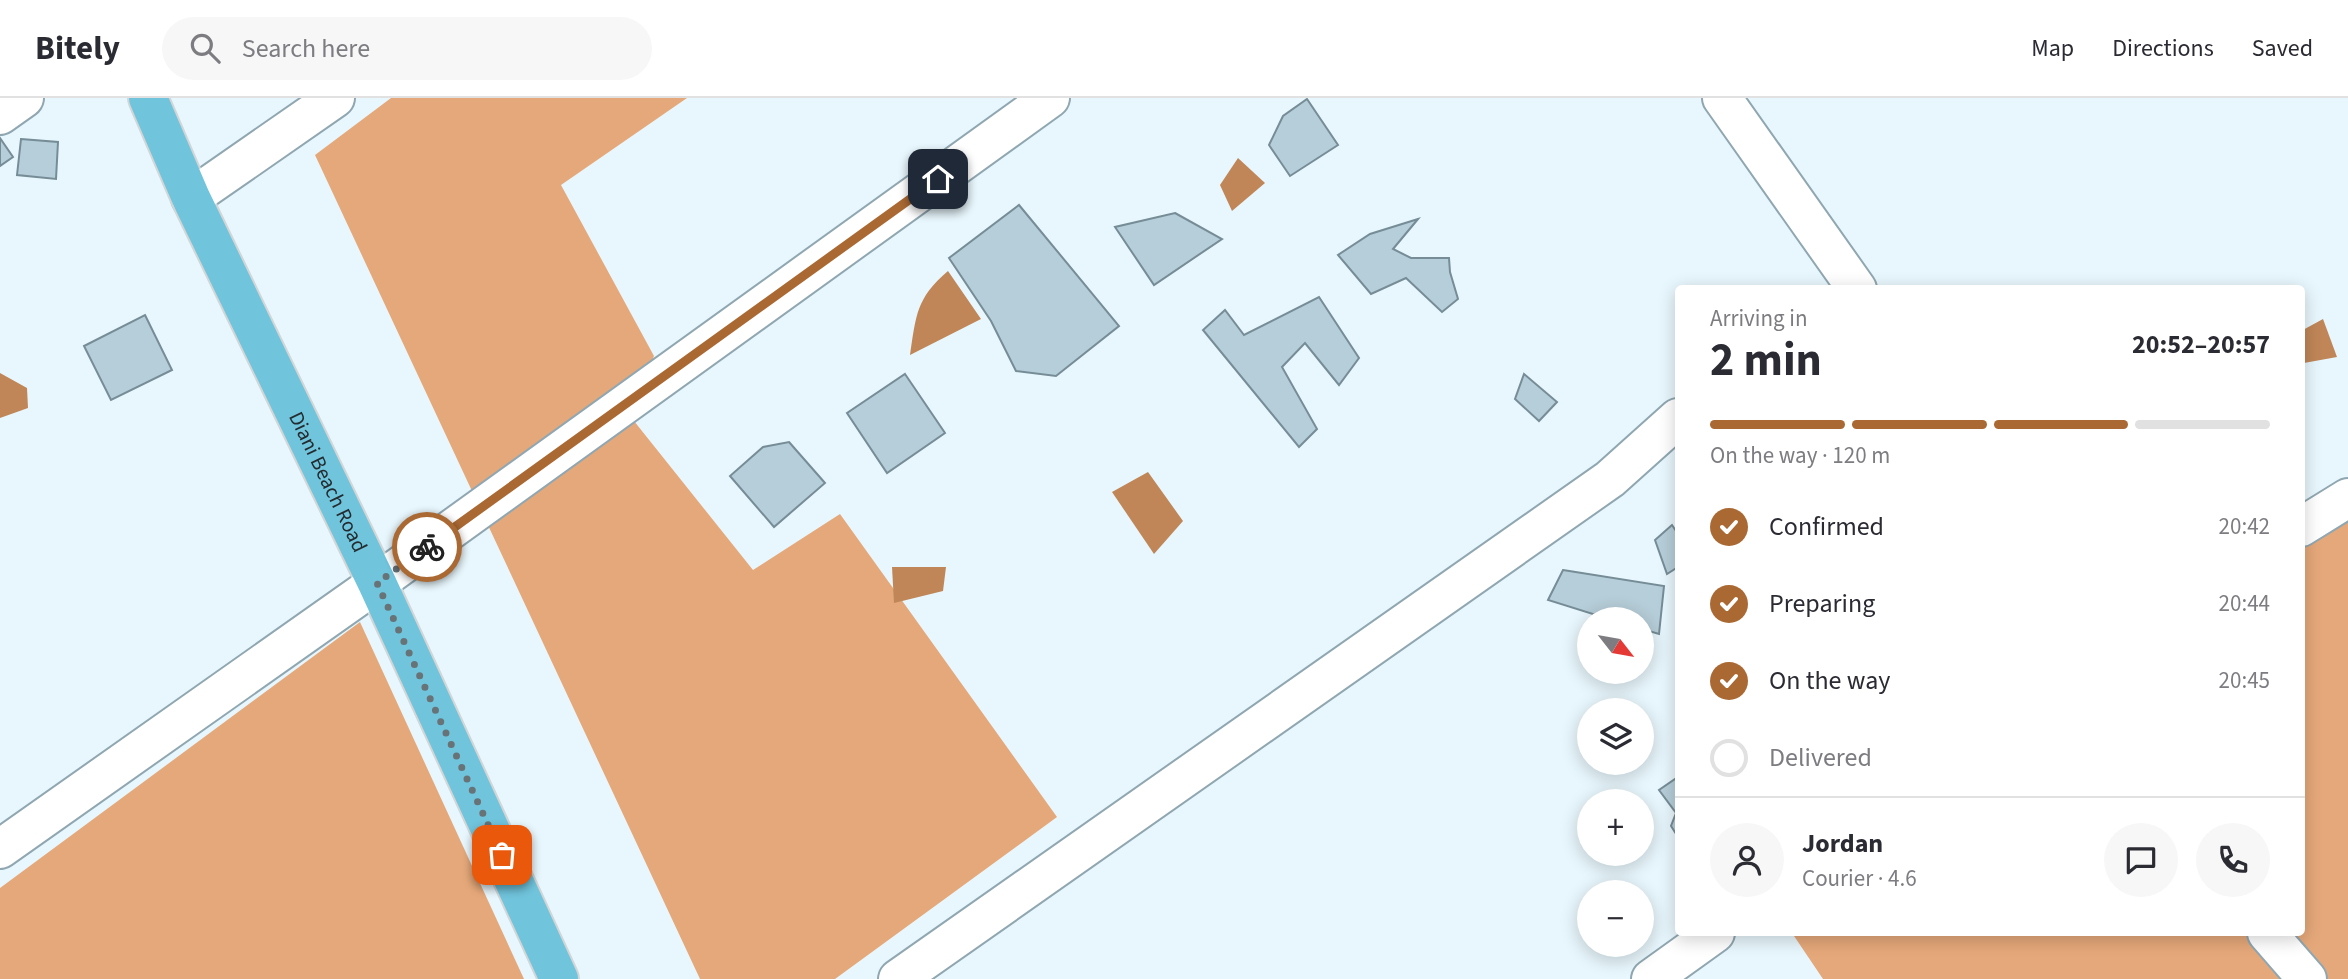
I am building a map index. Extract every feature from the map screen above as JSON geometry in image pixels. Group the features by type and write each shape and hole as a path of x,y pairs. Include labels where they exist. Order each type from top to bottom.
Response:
{"main road":[{"name":"Diani Beach Road","path":"148,98 191,198 377,583 559,979"}],"street":[{"path":"0,115 24,98"},
{"path":"191,198 335,98"},
{"path":"0,849 377,583 1050,98"},
{"path":"1722,98 1841,283"},
{"path":"898,979 1610,479 1675,421"},
{"path":"2305,525 2348,498"},
{"path":"1651,979 1711,936"},
{"path":"2270,936 2307,979"}],"shaded area":[{"path":"391,98 687,98 561,185 654,356 630,416 753,570 840,514 1057,817 835,979 700,979 315,155"},
{"path":"1238,158 1265,183 1232,211 1220,185"},
{"path":"948,271 981,319 910,355 923,299"},
{"path":"2323,319 2337,357 2305,363 2305,329"},
{"path":"0,373 27,388 28,408 0,418"},
{"path":"1148,472 1183,521 1154,554 1112,492"},
{"path":"2348,513 2348,979 1823,979 1794,936 2305,936 2305,540"},
{"path":"892,567 946,567 943,591 894,603"},
{"path":"360,622 524,979 0,979 0,888"}],"building":[{"path":"1307,99 1338,145 1290,176 1269,145 1283,116"},
{"path":"0,138 13,157 0,166"},
{"path":"21,139 58,142 56,179 17,175"},
{"path":"1019,205 1119,326 1056,376 1016,371 991,321 949,258"},
{"path":"1175,213 1222,239 1154,285 1115,227"},
{"path":"1418,219 1393,249 1411,258 1449,258 1458,299 1442,312 1406,278 1371,294 1338,255 1370,234"},
{"path":"1319,297 1359,358 1339,385 1305,343 1282,367 1317,429 1299,447 1203,330 1225,310 1244,335"},
{"path":"145,315 172,370 111,400 84,346"},
{"path":"905,374 945,433 887,473 847,413"},
{"path":"1524,374 1557,402 1539,421 1515,399"},
{"path":"789,442 825,483 774,527 730,476 763,447"},
{"path":"1672,525 1675,530 1675,569 1667,574 1655,540"},
{"path":"1563,570 1664,586 1659,634 1654,633 1654,607 1577,609 1548,600"},
{"path":"1675,779 1675,812 1659,790"},
{"path":"1675,816 1675,832 1671,826"}],"way so far":[{"path":"427,547 377,583 502,855"}],"route":[{"path":"427,547 938,179"}]}
